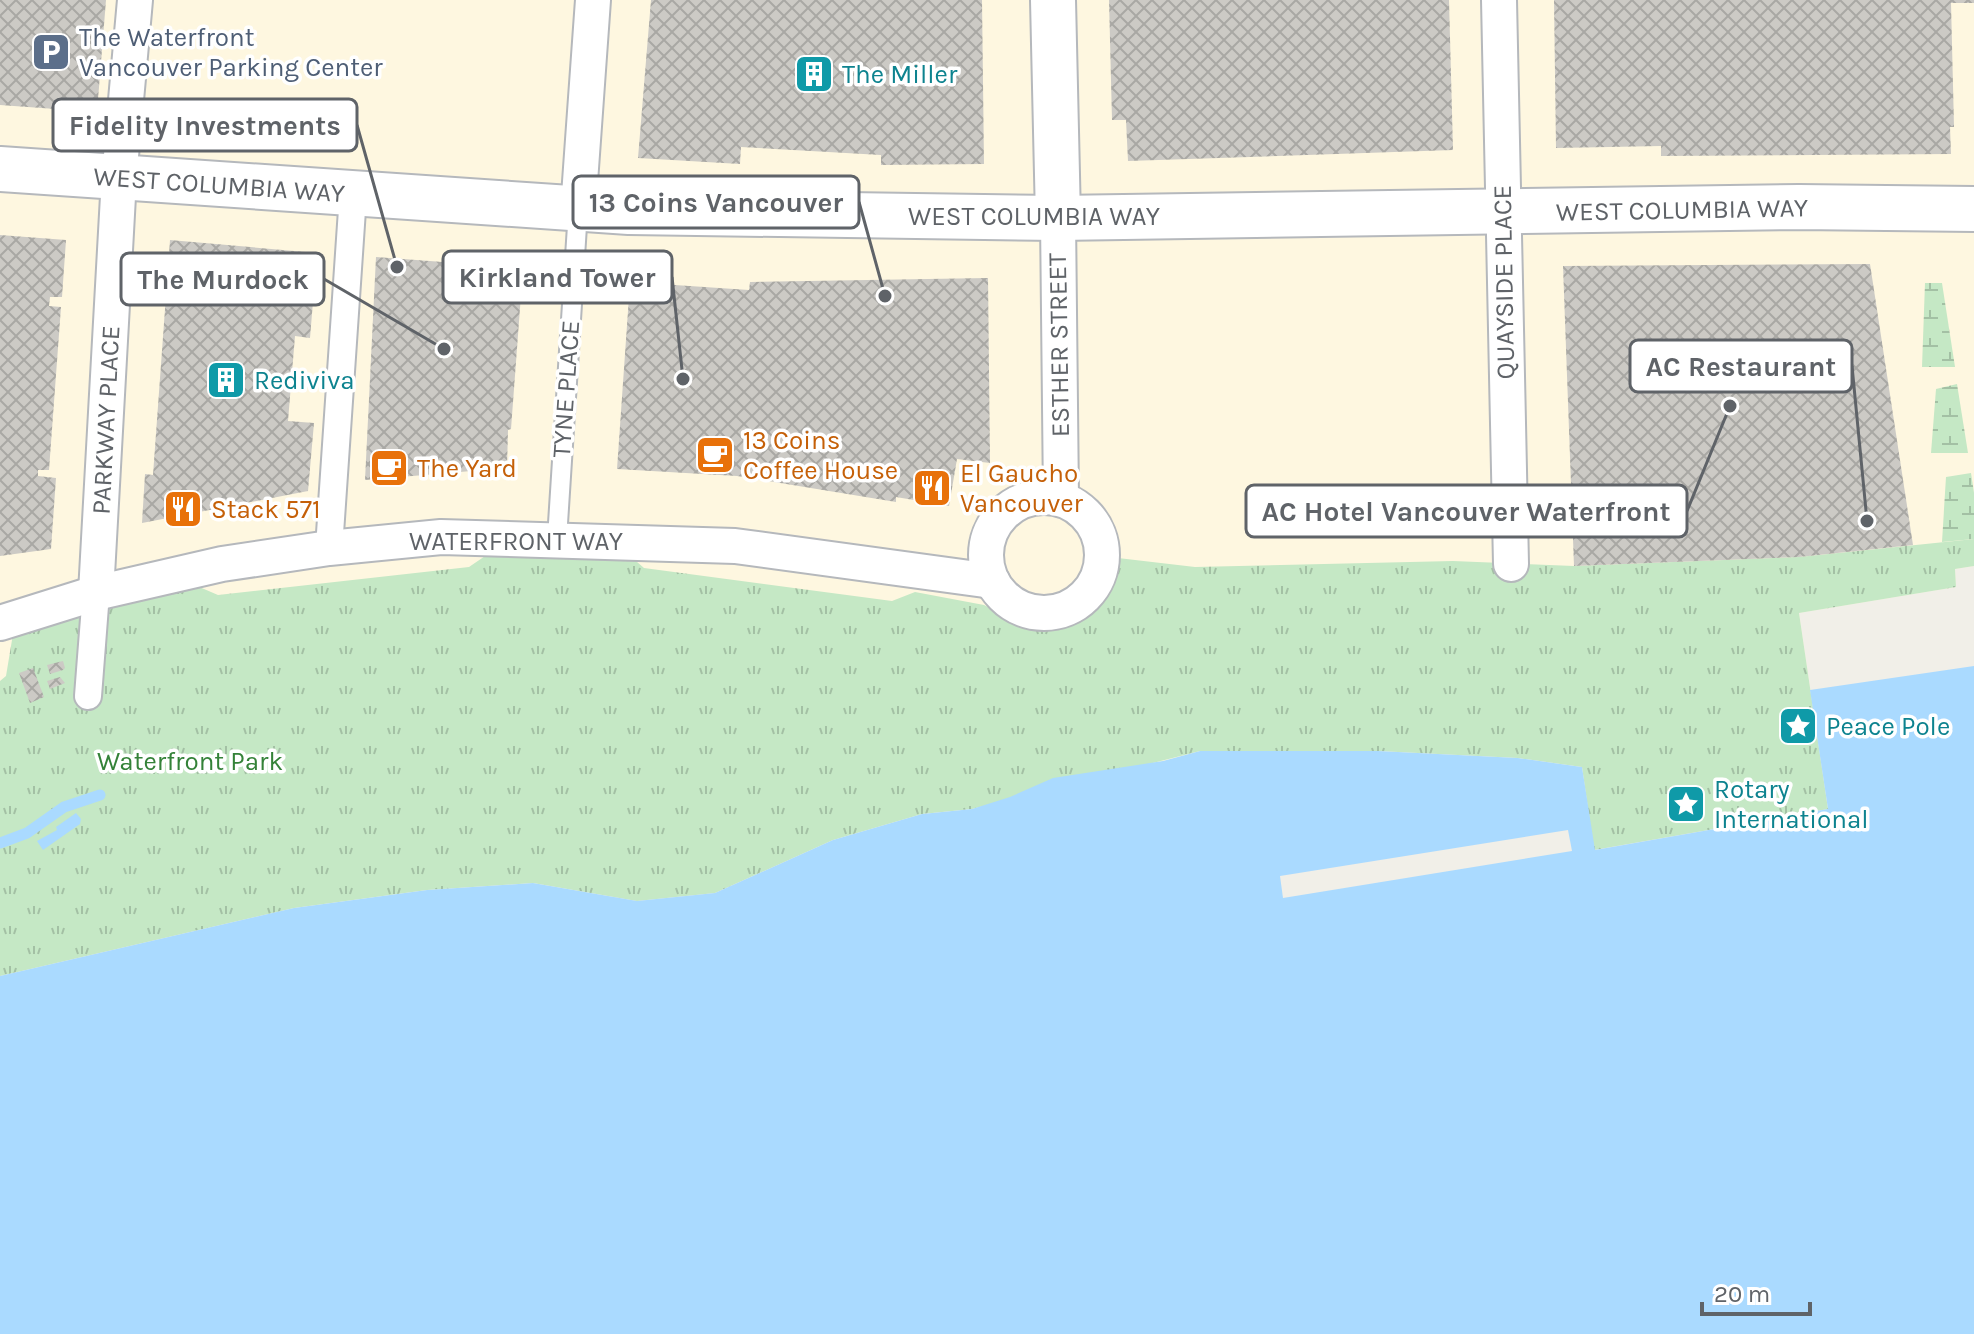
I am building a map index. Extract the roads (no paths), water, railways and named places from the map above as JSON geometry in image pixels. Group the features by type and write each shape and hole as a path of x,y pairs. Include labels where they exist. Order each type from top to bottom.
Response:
{"street":[{"name":"PARKWAY PLACE","path":"88,696 119,178 135,0"},
{"name":"TYNE PLACE","path":"578,210 593,0"},
{"name":"ESTHER STREET","path":"1053,0 1061,499"},
{"name":"QUAYSIDE PLACE","path":"1499,0 1511,564"},
{"name":"WEST COLUMBIA WAY","path":"0,169 578,210 1058,218 1799,207 1974,209"},
{"path":"329,548 353,195"},
{"path":"1042,496 1061,499 1078,507 1092,520 1101,537 1103,556 1100,575 1091,591 1077,604 1059,612 1039,614 1020,609 1003,597 992,581 986,563 986,544 993,525 1006,510 1023,500 1042,496"},
{"name":"WATERFRONT WAY","path":"0,623 96,593 222,564 329,548 441,537 735,546 992,581"}],"lane":[{"name":"TYNE PLACE","path":"557,539 578,210"}],"water":[{"path":"1974,666 1974,1334 0,1334 0,976 294,908 427,890 533,883 637,901 715,893 833,840 922,814 972,809 1053,778 1163,761 1200,751 1378,751 1518,758 1582,767 1595,850 1828,809 1810,690"},
{"path":"76,813 81,819 80,824 43,850 37,841 57,830 56,827"}],"waterway":[{"path":"0,843 27,833 64,807 100,795"}],"place":[{"name":"The Waterfront Vancouver Parking Center","path":"51,52"},
{"name":"The Miller","path":"814,74"},
{"name":"Fidelity Investments","path":"397,267"},
{"name":"13 Coins Vancouver","path":"885,296"},
{"name":"The Murdock","path":"444,349"},
{"name":"Kirkland Tower","path":"683,379"},
{"name":"Rediviva","path":"226,380"},
{"name":"AC Hotel Vancouver Waterfront","path":"1730,406"},
{"name":"13 Coins Coffee House","path":"715,455"},
{"name":"The Yard","path":"389,468"},
{"name":"El Gaucho Vancouver","path":"932,488"},
{"name":"Stack 571","path":"183,509"},
{"name":"AC Restaurant","path":"1867,521"},
{"name":"Peace Pole","path":"1798,726"},
{"name":"Rotary International","path":"1686,804"}],"park label":[{"name":"Waterfront Park","path":"190,761"}]}
